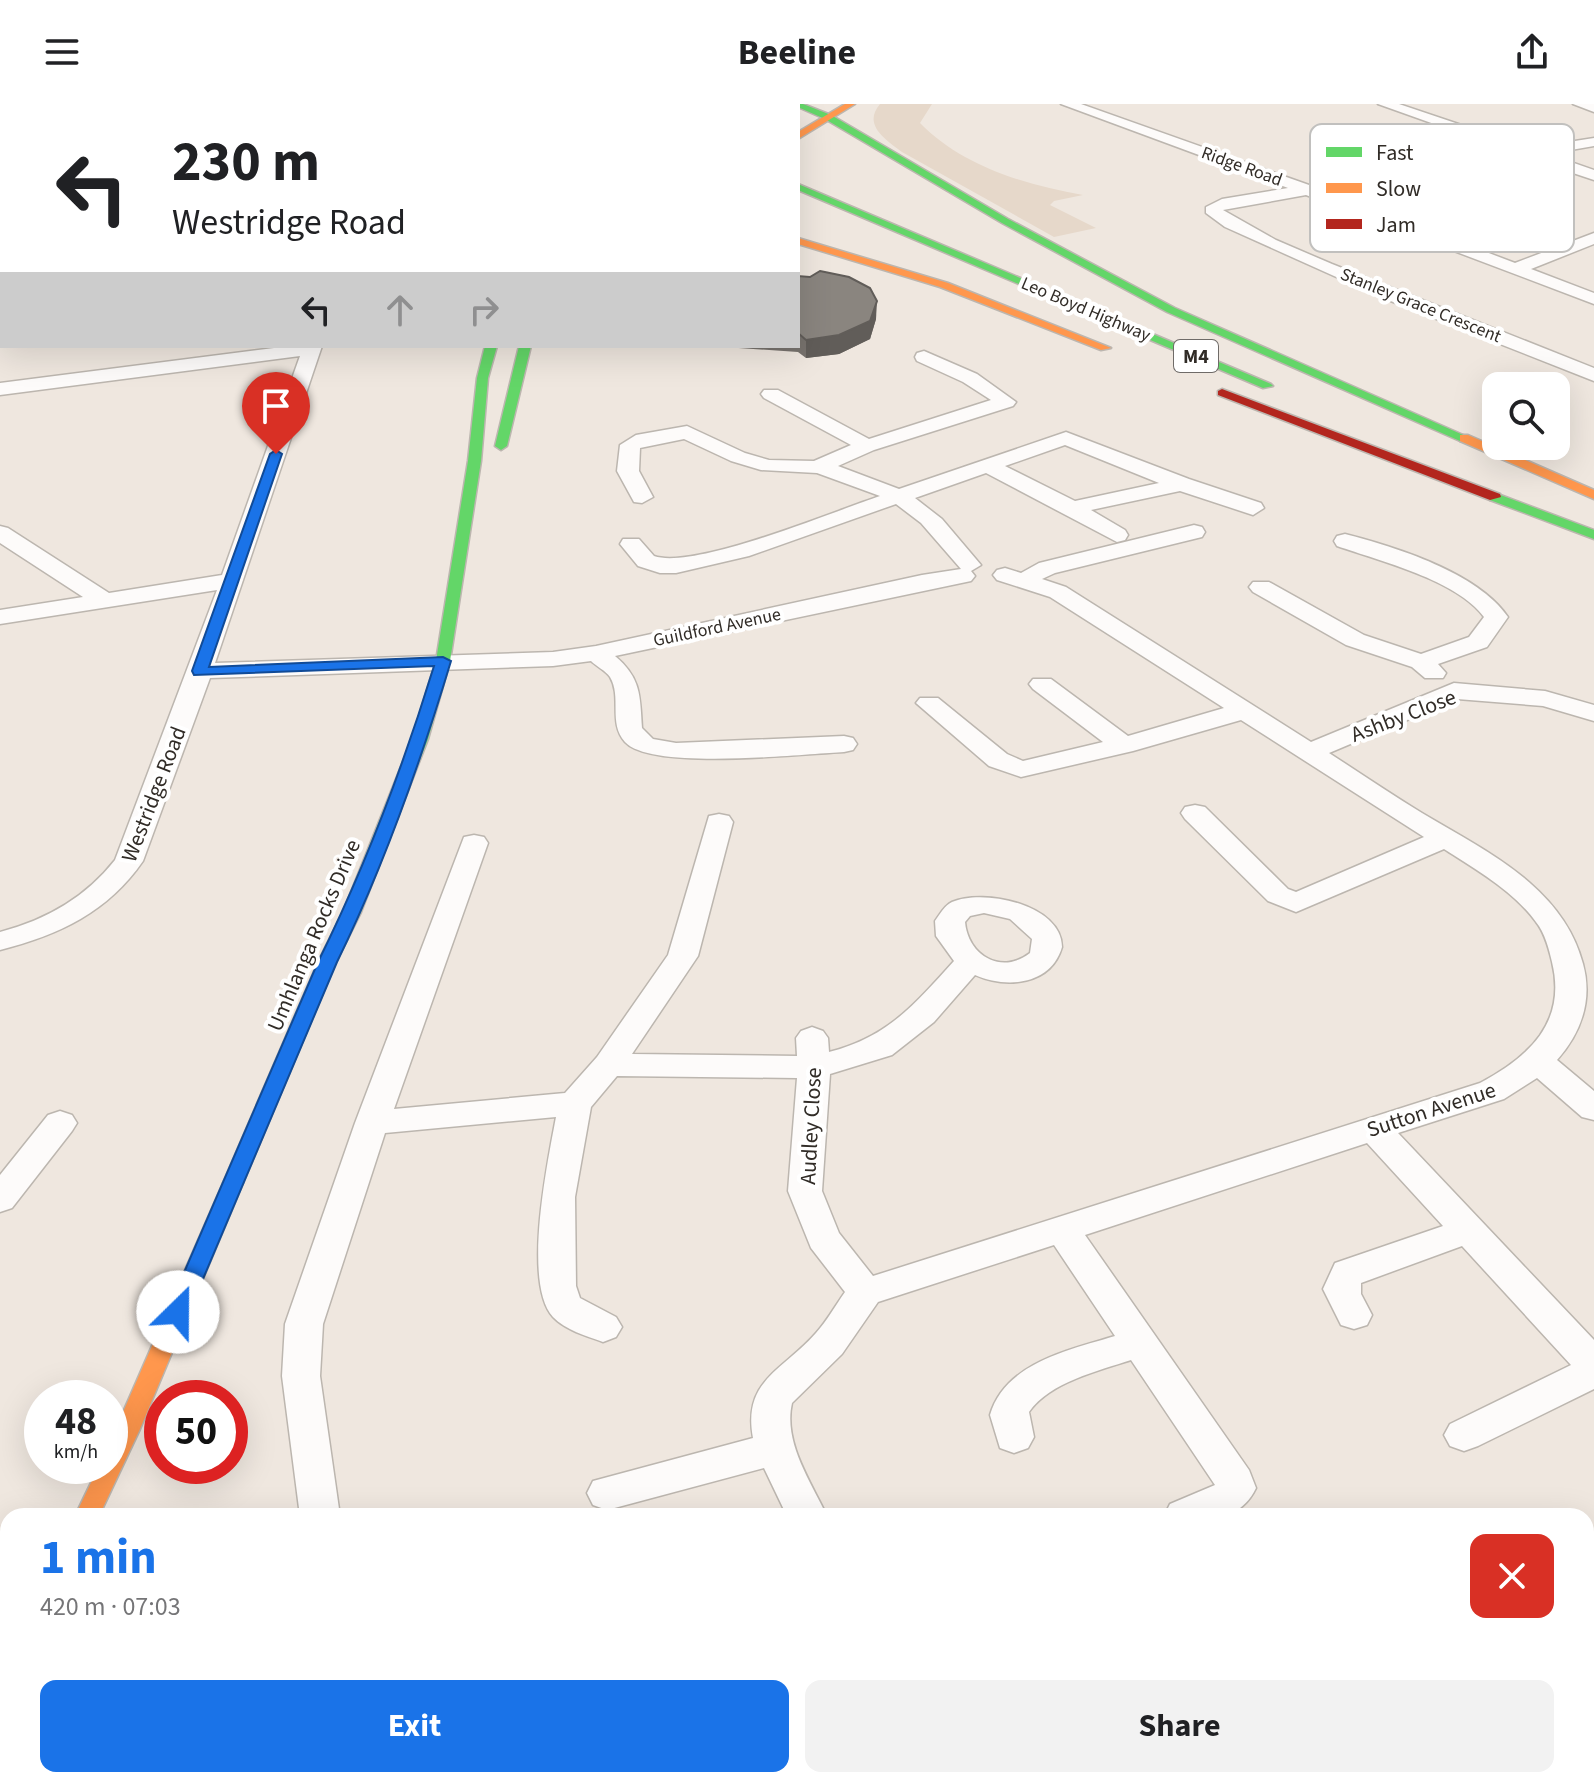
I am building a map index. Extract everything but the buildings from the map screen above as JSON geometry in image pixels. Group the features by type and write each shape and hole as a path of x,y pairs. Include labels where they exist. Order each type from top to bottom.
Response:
{"main road":[{"path":"800,135 851,104"},
{"path":"860,135 857,118 865,104"},
{"path":"801,106 828,117 1005,221 1171,310 1594,496"},
{"name":"Leo Boyd Highway","path":"800,170 1012,257"},
{"name":"Leo Boyd Highway","path":"800,188 1279,391"},
{"path":"800,245 944,285 1126,356"},
{"name":"Leo Boyd Highway","path":"1099,293 1594,496"},
{"name":"Umhlanga Rocks Drive","path":"91,1508 128,1429 327,962 352,912 420,739 462,661 471,477 478,452 484,363 490,348"},
{"path":"497,467 525,348"},
{"path":"1199,384 1594,535"},
{"path":"1392,438 1594,524"}],"street":[{"name":"Ridge Road","path":"1068,104 1308,190"},
{"path":"1373,104 1435,124"},
{"path":"1385,104 1442,124"},
{"path":"1580,104 1594,108"},
{"path":"1574,145 1594,142"},
{"path":"1574,168 1594,175"},
{"name":"Stanley Grace Crescent","path":"1308,190 1222,204 1214,207 1213,213 1317,263 1594,375"},
{"path":"1574,246 1594,238"},
{"name":"Ridge Road","path":"1470,252 1594,299"},
{"path":"1515,269 1558,252"},
{"name":"Westridge Road","path":"0,389 305,348"},
{"name":"Westridge Road","path":"0,941 73,914 117,879 129,861 200,671 312,348"},
{"path":"817,467 867,446 1006,402 970,378 924,357"},
{"path":"771,394 867,446"},
{"path":"642,497 628,471 630,445 674,432 697,435 738,457 768,466 817,467 853,476 895,497 928,518 966,570"},
{"path":"631,544 651,564 676,566 741,551 1066,438 1181,484 1253,508"},
{"path":"986,465 1072,508 1117,535"},
{"path":"1072,508 1181,484"},
{"path":"1015,578 1194,532"},
{"path":"0,533 104,600"},
{"path":"1345,541 1459,586 1493,610 1496,617 1478,642 1421,662"},
{"name":"Sutton Avenue","path":"865,1292 1492,1091 1540,1063 1567,1035 1586,1003 1572,957 1550,919 1524,894 1444,839 1058,592 1015,578 996,565 966,570"},
{"name":"Guildford Avenue","path":"462,661 553,659 596,653 966,570"},
{"path":"0,617 229,581"},
{"path":"1261,587 1355,640 1421,662 1454,691"},
{"path":"596,653 621,674 627,693 629,728 645,745 676,751 844,744"},
{"path":"200,671 462,661"},
{"path":"1042,684 1124,745"},
{"name":"Ashby Close","path":"1309,752 1454,691 1545,699 1593,712"},
{"path":"929,703 998,760 1016,769 1124,745 1243,711"},
{"path":"1195,813 1278,895 1296,903 1444,839"},
{"path":"603,1327 565,1306 558,1286 558,1197 575,1104 608,1065 683,956 719,822"},
{"path":"319,1508 301,1376 302,1337 372,1123 474,843"},
{"path":"608,1065 881,1047 923,1015 970,962"},
{"name":"Audley Close","path":"813,1053 805,1191 824,1239 865,1292"},
{"path":"1540,1063 1594,1109"},
{"path":"372,1123 575,1104"},
{"path":"0,1199 60,1123"},
{"path":"1373,1128 1587,1354 1592,1368 1576,1381 1464,1435"},
{"path":"1062,1228 1236,1488 1229,1497 1203,1508"},
{"path":"1354,1315 1341,1290 1348,1273 1469,1230"},
{"path":"803,1508 777,1448 769,1418 774,1396 829,1344 865,1292"},
{"path":"1014,1437 1009,1413 1013,1404 1040,1378 1141,1342"},
{"path":"607,1493 777,1448"}],"shaded area":[{"path":"880,104 932,104 920,123 937,138 955,151 996,171 1039,186 1083,195 1054,201 1050,205 1096,228 1054,237 902,152 883,137 875,125 875,112"}],"traffic: fast":[{"path":"800,106 828,117 1005,221 1171,310 1464,438"},
{"path":"800,188 1267,386"},
{"path":"233,1183 327,962 352,912 420,739 443,661 475,461 482,378 490,348"},
{"path":"501,446 525,348"},
{"path":"1495,497 1594,535"}],"traffic: slow":[{"path":"800,135 851,104"},
{"path":"800,242 944,285 1105,348"},
{"path":"1464,438 1594,495"},
{"path":"91,1508 128,1429 233,1183"}],"traffic: jam":[{"path":"1222,393 1495,497"}],"route":[{"path":"178,1312 327,962 352,912 420,739 443,661 200,671 276,454"}]}
